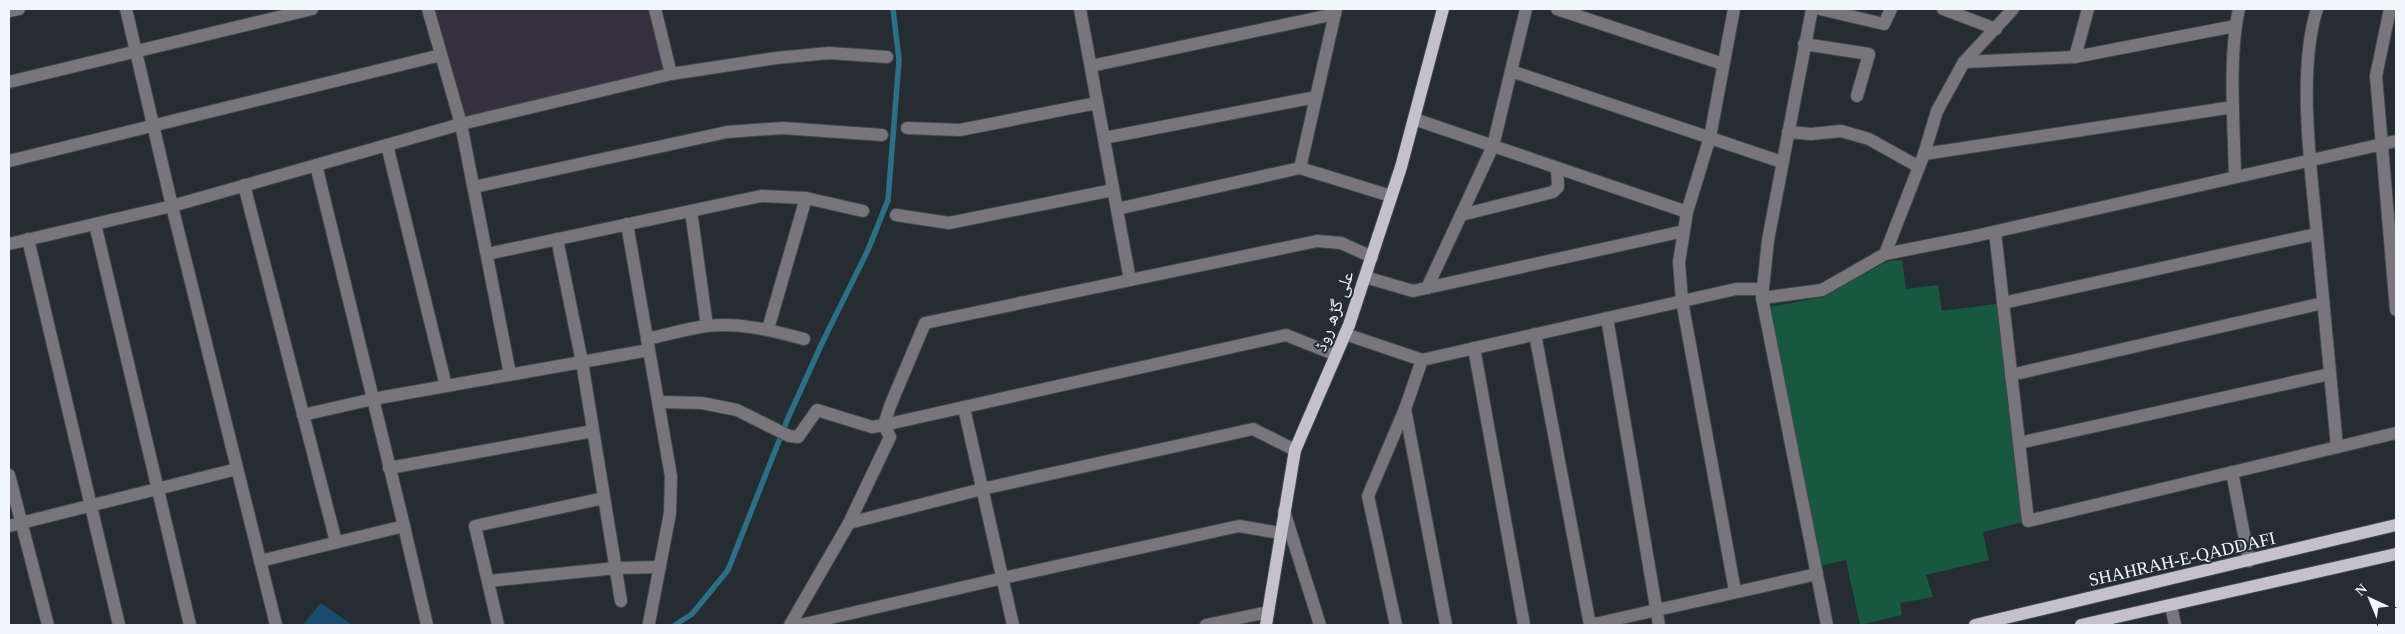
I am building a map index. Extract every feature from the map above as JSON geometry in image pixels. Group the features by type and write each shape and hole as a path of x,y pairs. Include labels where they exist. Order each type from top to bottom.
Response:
{"main road":[{"name":"علی گڑھ روڈ","path":"1266,625 1295,450 1345,334 1372,257 1414,119 1443,9"},
{"name":"SHAHRAH-E-QADDAFI","path":"1975,625 2396,525"},
{"path":"2081,625 2396,554"}],"street":[{"path":"9,11 19,9"},
{"path":"126,9 172,206 276,625"},
{"path":"9,82 312,9"},
{"path":"428,9 461,124 510,374"},
{"path":"656,9 671,74"},
{"path":"1080,9 1130,280"},
{"path":"1427,288 1493,146 1526,9"},
{"path":"1557,9 1723,64"},
{"path":"1734,9 1710,137 1687,212 1679,262 1682,301 1735,591"},
{"path":"1812,9 1768,240 1763,294 1827,625"},
{"path":"1820,9 1884,24 1891,9"},
{"path":"1943,9 1996,30"},
{"path":"1885,254 1924,154 1937,111 1964,62 1996,30 2013,9"},
{"path":"2075,57 2088,9"},
{"path":"2235,177 2233,107 2235,26 2239,9"},
{"path":"2317,9 2313,21 2307,86 2310,162 2337,447"},
{"path":"2390,9 2376,76 2396,310"},
{"path":"1091,66 1335,12 1300,168"},
{"path":"1964,62 2075,57 2235,26"},
{"path":"1804,44 1869,54 1856,96"},
{"path":"9,244 172,206 461,124 671,74 776,58 830,53 887,57"},
{"path":"9,161 441,55"},
{"path":"1511,71 1782,162"},
{"path":"1104,138 1316,97"},
{"path":"907,128 960,130 1097,103"},
{"path":"1924,154 2233,107"},
{"path":"1414,119 1687,212"},
{"path":"474,187 727,132 783,128 882,136"},
{"path":"1788,132 1811,134 1842,131 1869,139 1919,167"},
{"path":"1345,334 1422,360 1736,288 1763,294 1822,290 1885,254 1994,232 2396,141"},
{"path":"388,145 446,386"},
{"path":"316,165 427,625"},
{"path":"1117,209 1300,168 1391,196"},
{"path":"1461,215 1553,192 1558,188 1557,168"},
{"path":"244,185 336,542"},
{"path":"896,215 949,224 1113,190"},
{"path":"487,254 761,196 806,198 863,212"},
{"path":"768,329 806,198"},
{"path":"691,211 707,326"},
{"path":"96,224 190,625"},
{"path":"627,224 672,476 670,514 649,622"},
{"path":"1365,277 1413,292 1684,231"},
{"path":"1994,232 2028,521 2396,433"},
{"path":"2003,303 2316,234"},
{"path":"28,239 119,625"},
{"path":"557,239 582,362 621,601"},
{"path":"790,625 849,523 890,437 884,425 890,406 925,323 1317,241 1341,243 1372,257"},
{"path":"2011,375 2323,303"},
{"path":"1607,318 1659,625"},
{"path":"303,415 373,399 582,362 707,326 768,329 804,339"},
{"path":"1535,334 1590,625 1817,574"},
{"path":"658,402 702,403 737,410 789,436 798,437 817,410 872,427 1286,335 1336,355"},
{"path":"1474,348 1524,625"},
{"path":"1396,625 1368,496 1406,409 1422,360"},
{"path":"2019,443 2330,374"},
{"path":"964,408 1013,625"},
{"path":"1406,409 1446,625"},
{"path":"849,523 982,489 1253,429 1295,450"},
{"path":"389,468 593,430"},
{"path":"15,524 237,468"},
{"path":"2232,472 2249,561"},
{"path":"9,475 15,524 48,625"},
{"path":"498,625 475,526 604,498"},
{"path":"1284,512 1320,625"},
{"path":"260,561 404,526"},
{"path":"800,625 1239,526 1280,533"},
{"path":"488,581 616,568 660,567"},
{"path":"2171,606 2175,625"},
{"path":"1206,625 1268,612"}],"shaded area":[{"path":"428,9 655,9 671,74 461,124"}],"green space":[{"path":"1902,260 1906,289 1938,285 1942,311 2003,303 2028,521 1983,532 1989,560 1926,575 1933,597 1900,603 1902,615 1860,625 1846,560 1820,566 1770,307 1823,297 1888,261"}],"building":[{"path":"321,603 352,625 303,625"}],"waterway":[{"path":"675,625 692,614 728,570 788,418 823,341 868,250 888,200 899,60 893,9"}]}
